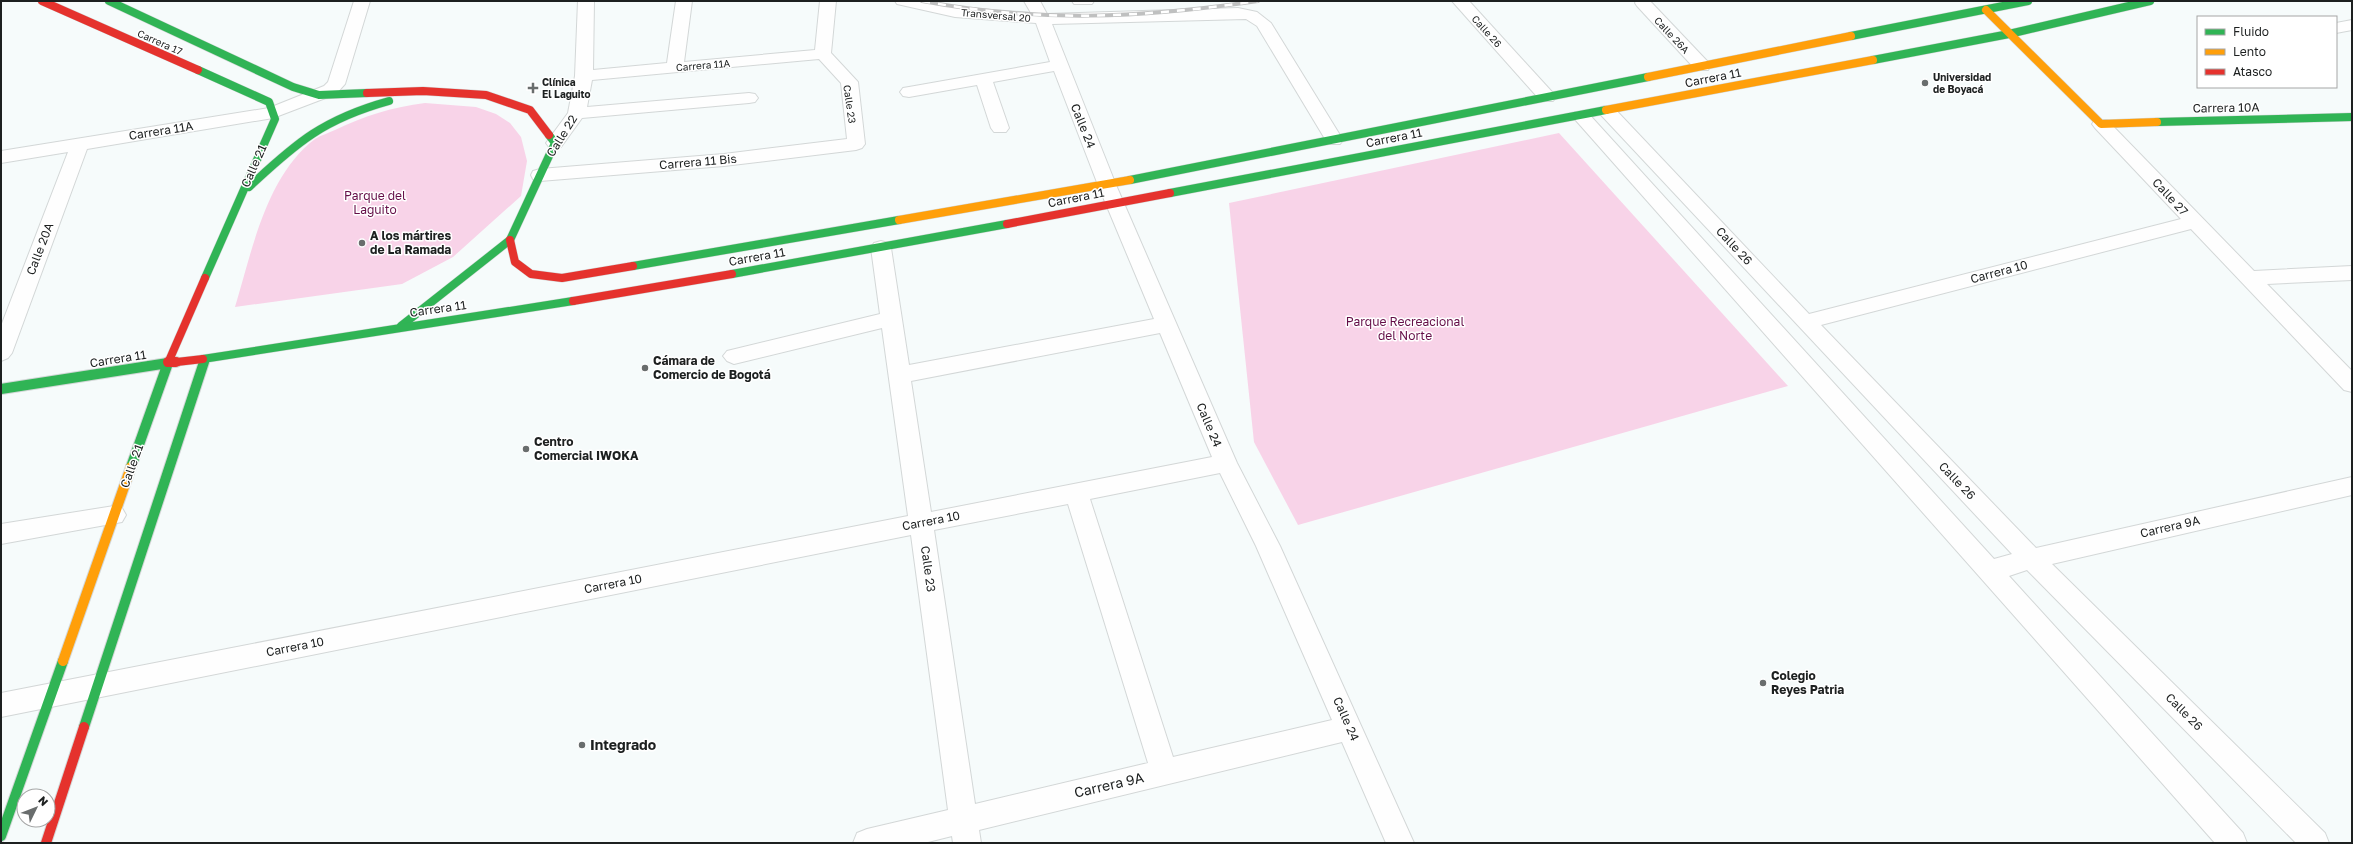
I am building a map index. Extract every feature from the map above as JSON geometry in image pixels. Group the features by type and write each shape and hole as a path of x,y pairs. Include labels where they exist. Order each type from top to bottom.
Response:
{"main road":[{"name":"Carrera 17","path":"42,1 271,108"},
{"name":"Carrera 17","path":"109,1 293,87 317,94 423,91"},
{"name":"Carrera 11","path":"1,390 168,363 205,360 400,327 566,302 881,248 1334,140 2028,1"},
{"name":"Carrera 11","path":"510,240 516,262 531,274 562,278 1110,194 1581,116 2009,34 2150,1"},
{"name":"Calle 27","path":"1986,10 2101,124"},
{"path":"242,193 298,141 330,121 363,107 423,91 486,95 530,110 555,143"},
{"name":"Calle 21","path":"1,836 168,363 275,119 271,108"},
{"name":"Carrera 10A","path":"2101,124 2352,117"},
{"name":"Calle 22","path":"510,240 555,143"},
{"path":"400,327 510,240"},
{"path":"46,843 205,360"}],"street":[{"path":"317,94 330,90 336,84 362,1"},
{"name":"Calle 22","path":"555,143 577,113 584,76 586,1"},
{"path":"675,67 684,1"},
{"path":"823,54 828,1"},
{"name":"Transversal 20","path":"903,1 956,12 1042,19 1238,13 1251,15 1263,23 1334,140"},
{"name":"Calle 24","path":"1032,1 1042,19 1110,194 1226,463 1268,546 1400,843"},
{"path":"1080,1 1086,1"},
{"name":"Calle 26","path":"1460,1 1547,97"},
{"name":"Calle 26A","path":"1643,3 1702,66"},
{"path":"2337,28 2352,25"},
{"name":"Carrera 11A","path":"584,76 823,54"},
{"name":"Calle 23","path":"823,54 849,82 856,144"},
{"path":"909,92 1059,66"},
{"path":"984,79 1000,128"},
{"name":"Carrera 11A","path":"1,157 80,144 271,108 317,94"},
{"path":"577,113 749,98"},
{"name":"Calle 26","path":"1607,111 1805,322 2031,559 2315,843"},
{"path":"1581,116 2233,843"},
{"name":"Calle 27","path":"2101,124 2193,222 2251,278 2352,384"},
{"name":"Calle 20A","path":"1,353 80,144"},
{"name":"Carrera 11 Bis","path":"540,175 724,160 856,144"},
{"name":"Carrera 10","path":"1805,322 2193,222"},
{"name":"Calle 23","path":"881,248 966,831"},
{"path":"2251,278 2352,273"},
{"path":"734,356 891,319"},
{"path":"899,375 1166,324"},
{"name":"Carrera 10","path":"1,705 1226,463"},
{"name":"Carrera 9A","path":"1989,572 2031,559 2352,486"},
{"path":"1076,493 1164,772"},
{"path":"1,534 114,515"},
{"name":"Carrera 9A","path":"867,843 966,831 1164,772 1350,728"}],"green space":[{"name":"Parque del Laguito","path":"425,103 476,107 496,114 510,123 521,137 527,161 521,196 453,257 402,284 235,307 263,216 284,173 298,155 315,139 357,120 390,110"},
{"name":"Parque Recreacional del Norte","path":"1559,133 1788,386 1298,525 1254,442 1229,203"}],"railway":[{"path":"922,1 1008,13 1090,16 1172,11 1258,1"}],"traffic: fast":[{"path":"109,1 293,87 319,95 367,93"},
{"path":"1851,36 2028,1"},
{"path":"1873,60 2009,34 2150,1"},
{"path":"198,70 269,102 275,119 205,278"},
{"path":"1130,180 1648,77"},
{"path":"249,187 297,144 312,133 345,115 389,101"},
{"path":"1170,193 1606,110"},
{"path":"2157,122 2352,117"},
{"path":"401,326 510,240 555,143 549,135"},
{"path":"633,266 899,220"},
{"path":"732,274 1007,224"},
{"path":"203,359 573,301"},
{"path":"84,727 205,359"},
{"path":"1,389 168,363 131,467"},
{"path":"1,836 63,661"}],"traffic: slow":[{"path":"1986,10 2101,124 2157,122"},
{"path":"1648,77 1851,36"},
{"path":"1606,110 1873,60"},
{"path":"899,220 1130,180"},
{"path":"63,661 131,467"}],"traffic: jam":[{"path":"42,1 198,70"},
{"path":"367,93 423,91 486,95 530,110 549,135"},
{"path":"1007,224 1170,193"},
{"path":"510,240 515,262 531,274 562,278 633,266"},
{"path":"573,301 732,274"},
{"path":"203,359 168,363 205,278"},
{"path":"46,843 84,727"}],"place":[{"name":"Universidad de Boyacá","path":"1925,83"},
{"name":"Clínica El Laguito","path":"533,88"},
{"name":"A los mártires de La Ramada","path":"362,243"},
{"name":"Cámara de Comercio de Bogotá","path":"645,368"},
{"name":"Centro Comercial IWOKA","path":"526,449"},
{"name":"Colegio Reyes Patria","path":"1763,683"},
{"name":"Integrado","path":"582,745"}]}
